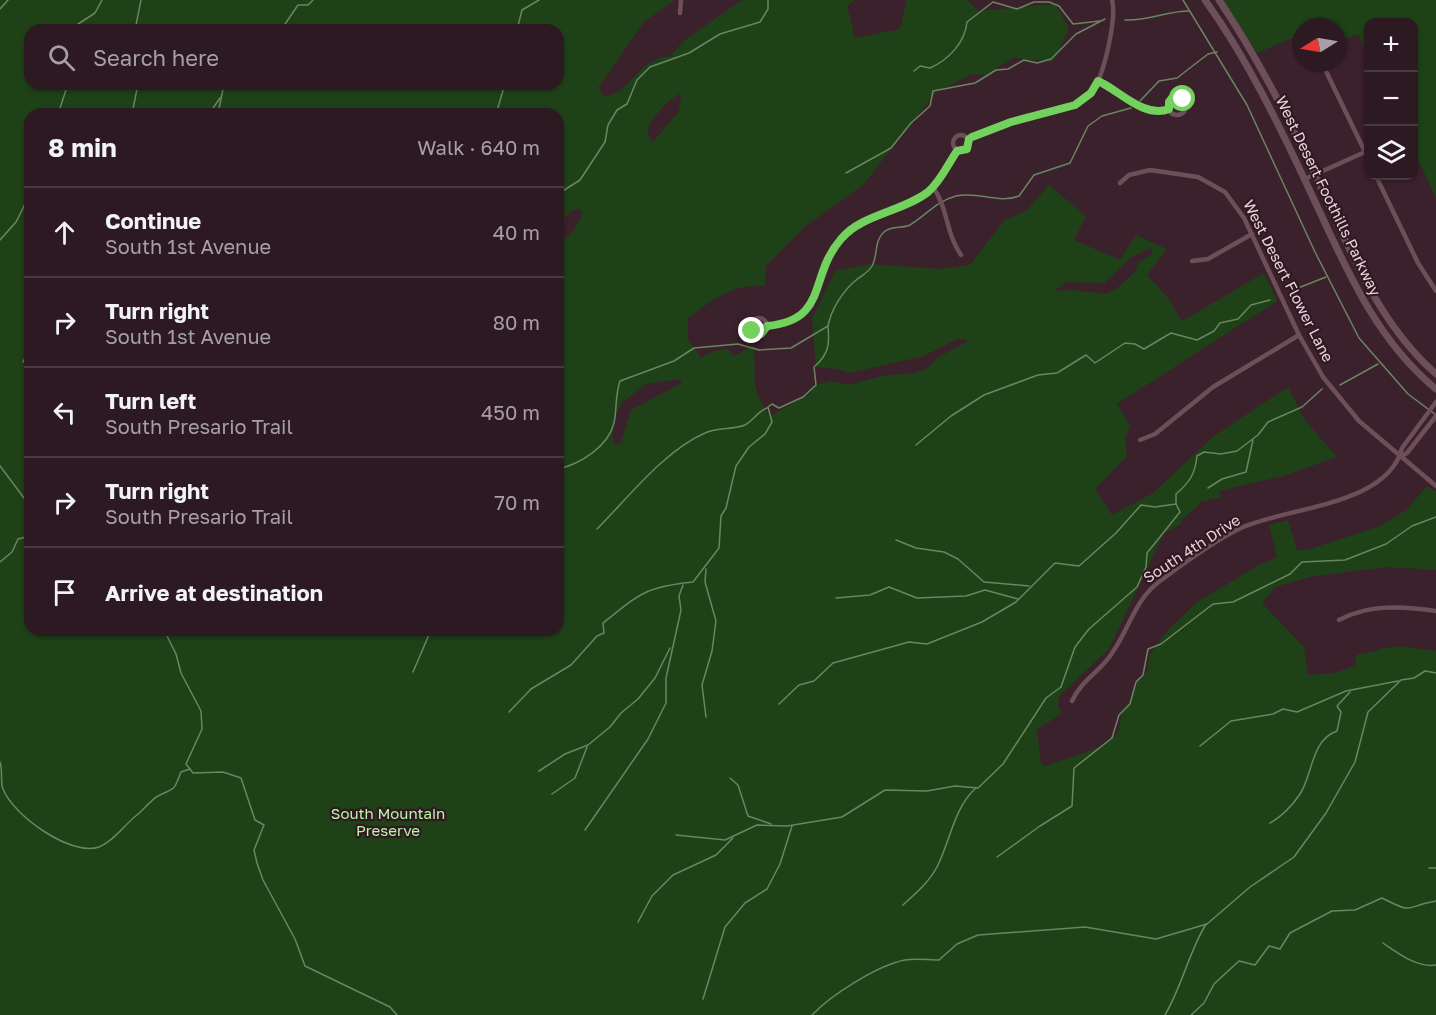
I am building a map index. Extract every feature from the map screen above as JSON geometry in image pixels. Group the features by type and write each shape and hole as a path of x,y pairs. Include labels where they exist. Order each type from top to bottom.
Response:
{"street":[{"path":"680,13 681,0"},
{"path":"969,139 1011,122 1075,105 1091,93 1098,81 1114,16 1112,0"},
{"name":"West Desert Foothills Parkway","path":"1219,0 1259,62 1375,300 1408,346 1436,374"},
{"name":"West Desert Foothills Parkway","path":"1207,2 1253,75 1363,302 1403,357 1436,389"},
{"path":"1326,72 1364,150"},
{"path":"1098,81 1131,102 1161,112 1169,109"},
{"path":"957,151 953,145 956,138 962,135 969,139"},
{"path":"767,326 791,322 807,310 829,254 849,231 912,202 933,187 957,151 967,149 969,139"},
{"path":"1305,179 1364,152"},
{"name":"West Desert Flower Lane","path":"1119,183 1129,175 1150,170 1198,177 1225,192 1235,202 1252,234 1299,335 1323,377 1345,407 1436,486"},
{"path":"1378,180 1418,263 1436,291"},
{"path":"933,187 940,196 951,240 961,255"},
{"path":"1192,261 1208,259 1252,234"},
{"path":"1140,440 1155,434 1213,387 1299,335"},
{"name":"South 4th Drive","path":"1400,457 1402,448 1435,404"},
{"name":"South 4th Drive","path":"1072,701 1078,686 1110,657 1136,606 1147,591 1161,580 1239,529 1371,486 1383,478 1400,457 1407,453 1435,418"},
{"path":"1410,437 1416,441"},
{"path":"1339,621 1353,613 1389,608 1436,611"}],"green space":[{"name":"South Mountain Preserve","path":"0,0 675,0 644,22 598,88 605,97 620,91 645,66 659,58 670,56 685,40 742,0 855,0 847,6 855,38 900,29 907,0 967,0 978,11 1055,4 1069,28 1053,62 1013,58 986,75 972,74 936,92 863,185 807,225 766,266 765,286 743,287 715,299 688,318 688,340 701,358 713,351 728,349 734,356 753,345 756,388 770,416 810,394 811,387 830,381 849,385 882,376 914,373 926,369 940,356 967,342 966,339 957,339 924,356 849,373 816,367 812,318 835,271 871,264 940,269 970,265 1004,221 1027,210 1049,185 1086,216 1074,240 1120,260 1136,235 1167,249 1147,275 1168,298 1182,321 1264,273 1277,301 1117,404 1130,426 1125,438 1127,456 1095,489 1112,515 1153,493 1214,436 1288,387 1304,419 1337,457 1283,476 1219,491 1221,497 1199,502 1199,505 1181,520 1181,524 1164,533 1109,649 1059,696 1058,706 1062,713 1037,730 1041,763 1045,766 1100,747 1118,732 1122,712 1133,696 1137,682 1147,672 1150,654 1169,629 1196,603 1257,566 1277,557 1269,525 1288,520 1297,550 1307,550 1380,526 1406,510 1427,486 1436,492 1436,570 1386,567 1314,576 1275,587 1262,603 1304,647 1308,675 1335,673 1355,666 1356,655 1377,651 1377,649 1400,646 1436,651 1436,1015 0,1015","holes":["681,94 679,111 653,142 648,133 650,125 662,108","1152,247 1152,254 1138,263 1136,271 1115,290 1105,294 1072,290 1054,291 1066,282 1104,283 1130,258","680,379 682,382 631,410 621,443 615,445 612,436 617,412 623,402 646,384"]},
{"path":"1223,0 1436,0 1436,198 1418,160 1418,18 1364,18 1364,47 1358,34 1346,39 1346,18 1292,18 1292,38 1257,53"}],"waterway":[{"path":"0,9 8,0"},
{"path":"78,24 95,13 102,0"},
{"path":"136,24 141,0"},
{"path":"285,24 298,5 308,5 313,0"},
{"path":"518,24 522,10 539,0"},
{"path":"564,190 580,180 605,142 608,125 617,110 627,104 637,80 650,67 689,53 720,34 760,22 768,9 768,0"},
{"path":"1183,0 1247,105 1315,252 1359,338 1408,394 1436,415"},
{"path":"914,71 920,66 930,68 949,55 963,37 967,22 993,2 1017,9 1034,2 1049,2 1059,6 1073,24 1100,21"},
{"path":"1125,20 1189,11"},
{"path":"846,173 891,148 911,123 930,106 933,91 975,83 996,70 1008,69 1024,60 1037,63 1051,59 1076,34 1105,19"},
{"path":"1140,101 1159,81 1177,78 1208,54 1217,52"},
{"path":"60,108 66,90"},
{"path":"133,108 137,90"},
{"path":"219,108 223,90"},
{"path":"498,108 503,90"},
{"path":"213,108 220,98"},
{"path":"564,468 584,459 606,440 614,423 620,381 674,361 694,348 738,344 759,350 791,348 828,326 834,308 850,285 872,266 877,244 884,232 910,225 937,205 956,196 972,195 1003,199 1019,196 1034,175 1070,163 1088,126 1102,116 1131,108"},
{"path":"0,240 16,222 24,206"},
{"path":"1293,290 1326,277"},
{"path":"916,445 951,416 984,395 1038,375 1057,373 1086,355 1095,363 1125,343 1135,344 1144,349 1171,333 1197,340 1214,331 1220,323 1238,319 1251,305 1270,300"},
{"path":"509,712 531,689 571,665 597,636 604,633 603,623 635,599 663,586 693,582 719,548 721,516 726,508 736,466 749,447 765,434 772,422 768,407 772,404 779,408 803,397 816,385 814,367 827,349 828,327"},
{"path":"1340,385 1378,364"},
{"path":"779,704 799,685 814,681 833,663 909,642 927,644 982,622 1016,602 1055,563 1079,566 1116,533 1141,505 1155,507 1176,504 1176,494 1191,477 1197,456 1204,452 1221,454 1237,451 1258,435 1268,422 1302,407 1322,389"},
{"path":"597,529 647,476 675,451 710,431 745,425 767,408"},
{"path":"1208,488 1222,479 1246,472 1253,440"},
{"path":"0,466 24,498"},
{"path":"676,835 725,840 757,825 787,826 842,817 885,790 927,791 955,786 978,788 1003,764 1046,698 1061,687 1075,647 1089,629 1137,587 1146,567 1147,553 1180,512 1176,504"},
{"path":"997,857 1072,806 1074,768 1112,738 1119,715 1130,704 1136,682 1143,675 1148,649 1161,644 1213,604 1233,602 1290,574 1302,562 1345,560 1386,544 1412,526 1436,517"},
{"path":"0,562 12,552 18,539 24,538"},
{"path":"896,540 916,548 944,552 958,559 984,582 1029,586"},
{"path":"706,569 705,582 716,621 712,651 702,685 706,717"},
{"path":"585,830 648,739 666,703 666,678 681,610 679,596 683,585"},
{"path":"836,598 870,595 889,587 917,598 966,596 985,590 1018,599"},
{"path":"167,636 176,654 181,673 201,711 202,729 186,764 193,773 223,772 241,778 255,820 264,825 254,850 257,863 263,880 295,939 305,966 390,1007 397,1015"},
{"path":"413,672 428,636"},
{"path":"539,771 565,754 588,745 610,727 655,678 670,648"},
{"path":"812,1015 843,990 869,974 909,959 939,960 957,944 978,935 1085,927 1156,939 1207,924 1250,887 1294,857 1326,813 1355,762 1368,712 1401,680 1414,678 1425,671 1436,673"},
{"path":"1200,746 1231,721 1273,714 1283,709 1297,712 1346,691 1398,681"},
{"path":"1270,823 1300,794 1317,750 1328,735 1337,731 1341,712 1337,706 1350,692"},
{"path":"552,794 575,778 587,747"},
{"path":"0,762 3,789 18,810 44,832 74,846 87,848 99,847 110,841 153,800 173,788 181,772 190,769"},
{"path":"730,778 738,785 748,816 771,824"},
{"path":"903,905 934,872 942,857 957,815 976,788"},
{"path":"703,999 725,927 745,903 767,889 780,864 792,826"},
{"path":"638,922 652,896 673,875 716,855 733,838"},
{"path":"1429,868 1436,868"},
{"path":"1191,1015 1204,1003 1214,984 1239,961 1255,965 1269,946 1280,949 1290,933 1332,911 1355,910 1382,898 1405,908 1436,901"},
{"path":"1165,1015 1206,924"},
{"path":"1383,943 1415,962 1436,965"}],"route":[{"path":"752,331 761,334 765,332 767,326 791,322 803,315 813,299 825,261 843,236 866,221 906,206 927,193 957,151 962,152 967,149 970,144 969,139 972,137 1011,122 1075,105 1091,93 1098,81 1131,102 1161,112 1169,109 1168,105 1172,98 1183,99"}]}
